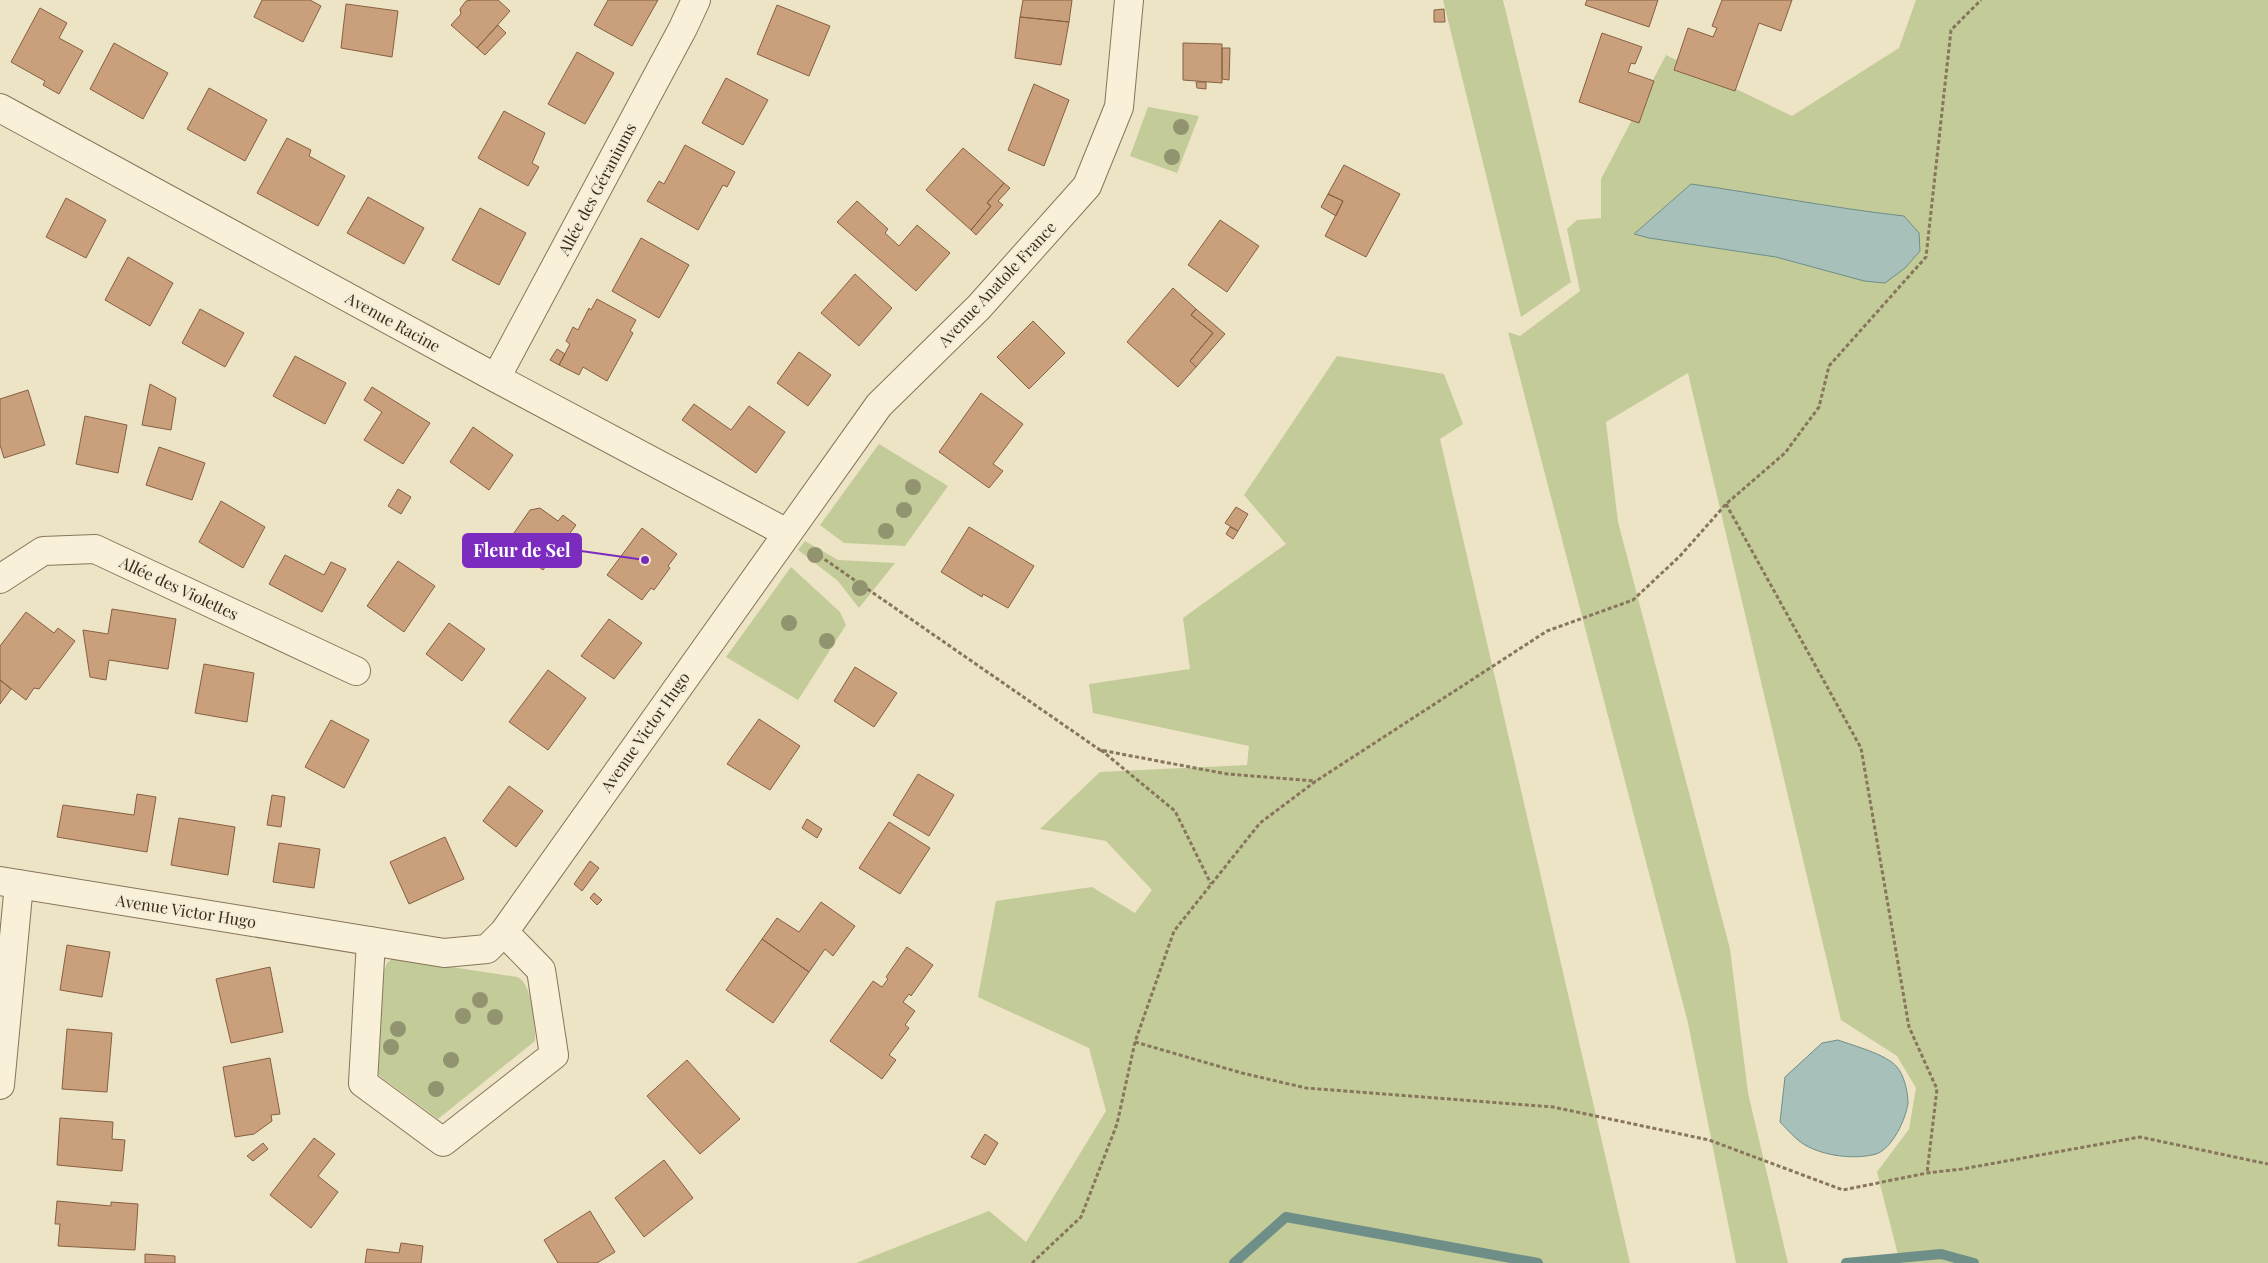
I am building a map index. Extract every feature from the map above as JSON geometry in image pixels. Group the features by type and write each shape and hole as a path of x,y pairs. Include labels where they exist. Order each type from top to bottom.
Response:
{"street":[{"name":"Allée des Géraniums","path":"496,378 674,46 696,0"},
{"name":"Avenue Anatole France","path":"786,533 879,405 979,307 1087,186 1119,107 1129,0"},
{"name":"Avenue Racine","path":"0,108 496,378 786,533"},
{"name":"Avenue Victor Hugo","path":"9,883 371,940 444,954 487,948 504,932 786,533"},
{"name":"Allée des Violettes","path":"0,579 43,551 95,548 356,671"},
{"path":"0,1085 9,883"},
{"path":"371,940 363,1083 444,1142 554,1054 541,970 504,932"}],"path":[{"path":"1032,1263 1081,1217 1117,1124 1135,1042 1174,931 1260,823 1316,781 1546,631 1633,600 1680,556 1726,504 1785,453 1819,407 1829,366 1926,257 1951,30 1981,0"},
{"path":"1726,504 1861,748 1909,1027 1937,1089 1927,1173"},
{"path":"786,533 1100,750 1175,811 1211,884"},
{"path":"1100,750 1227,774 1316,781"},
{"path":"1135,1042 1242,1073 1306,1088 1563,1109 1708,1140 1843,1190 1927,1173 1962,1169 2140,1137 2268,1164"}],"green space":[{"path":"1443,0 1503,0 1571,282 1521,317"},
{"path":"1916,0 2268,0 2268,1263 1900,1263 1877,1172 1909,1129 1916,1088 1897,1056 1841,1020 1688,373 1606,422 1618,522 1730,949 1748,1093 1788,1263 1736,1263 1688,1023 1508,332 1520,336 1580,291 1567,229 1577,220 1601,218 1601,179 1666,55 1792,116 1899,48"},
{"path":"1148,107 1199,116 1177,173 1130,156"},
{"path":"1337,356 1444,374 1463,424 1440,439 1630,1263 856,1263 989,1211 1026,1242 1106,1111 1089,1048 978,997 996,901 1092,887 1135,913 1152,890 1106,841 1040,829 1100,772 1247,765 1249,746 1093,713 1089,684 1190,669 1183,618 1286,544 1244,495"},
{"path":"879,444 948,486 905,546 844,543 820,525"},
{"path":"805,541 838,560 895,563 859,608 838,581 798,550"},
{"path":"791,567 840,612 846,625 798,700 726,657"},
{"path":"393,958 517,977 522,981 530,996 534,1016 535,1041 438,1119 377,1074 383,973 387,963"}],"water":[{"path":"1691,184 1904,216 1919,233 1920,251 1905,268 1885,283 1864,281 1776,257 1649,238 1634,234"},
{"path":"1838,1040 1869,1051 1892,1062 1904,1079 1908,1103 1907,1110 1893,1140 1876,1154 1849,1157 1821,1152 1802,1143 1780,1122 1785,1077 1822,1043"}],"building":[{"path":"262,0 310,0 321,6 303,42 254,17"},
{"path":"498,0 510,11 477,48 451,25 461,14 460,9 466,1"},
{"path":"608,0 658,0 632,46 594,25"},
{"path":"1023,0 1072,0 1069,22 1020,17"},
{"path":"1587,0 1658,0 1649,27 1585,5"},
{"path":"1722,0 1792,0 1781,31 1759,23 1735,91 1674,70 1688,28 1713,37 1717,28 1712,26"},
{"path":"346,4 398,11 392,57 341,48"},
{"path":"777,5 830,26 809,76 757,54"},
{"path":"40,8 67,23 59,38 83,51 59,94 43,85 45,81 11,62"},
{"path":"1444,9 1445,22 1434,22 1434,10"},
{"path":"1020,17 1069,22 1061,65 1015,58"},
{"path":"498,25 506,33 485,55 477,48"},
{"path":"1602,33 1642,47 1635,64 1631,63 1628,72 1654,81 1639,123 1579,102"},
{"path":"114,43 168,73 143,119 90,89"},
{"path":"1183,43 1222,44 1222,83 1183,80"},
{"path":"1222,48 1230,48 1229,80 1222,79"},
{"path":"577,52 614,73 585,124 548,104"},
{"path":"726,78 768,100 743,145 702,123"},
{"path":"1196,82 1206,82 1206,89 1197,88"},
{"path":"1034,84 1069,100 1044,166 1008,150"},
{"path":"209,88 267,120 245,161 187,129"},
{"path":"504,111 545,133 532,163 539,167 528,186 478,158"},
{"path":"287,138 311,150 309,156 345,176 318,226 257,193"},
{"path":"685,145 735,172 727,187 723,185 698,230 647,201 659,181 664,184"},
{"path":"963,148 1004,183 987,203 991,206 971,230 926,190"},
{"path":"1344,165 1400,194 1366,257 1325,236 1343,201 1328,194"},
{"path":"1004,183 1010,188 998,201 1003,205 976,235 971,230 991,206 987,203"},
{"path":"1328,194 1343,201 1336,216 1321,207"},
{"path":"368,197 424,228 404,264 347,233"},
{"path":"66,198 106,220 86,258 46,237"},
{"path":"857,201 888,229 885,233 899,246 917,225 950,253 916,291 837,222"},
{"path":"480,208 526,233 499,285 452,260"},
{"path":"1220,220 1259,246 1227,292 1188,265"},
{"path":"641,238 689,265 659,318 612,291"},
{"path":"128,257 173,283 150,326 105,300"},
{"path":"855,274 892,308 859,346 821,313"},
{"path":"1173,288 1196,309 1191,315 1213,333 1190,361 1196,367 1178,387 1127,342"},
{"path":"597,299 636,320 630,331 633,333 607,381 583,367 579,375 559,365 570,344 566,341 573,327 578,330 589,308 591,310"},
{"path":"200,309 244,333 225,367 182,343"},
{"path":"1196,309 1225,334 1196,367 1190,361 1213,333 1191,315"},
{"path":"1033,321 1065,353 1029,389 997,357"},
{"path":"557,349 565,354 559,365 550,360"},
{"path":"799,352 831,375 808,406 777,383"},
{"path":"295,356 346,383 325,424 273,396"},
{"path":"150,384 176,398 171,430 142,425"},
{"path":"372,387 430,423 403,464 364,440 382,412 364,400"},
{"path":"28,390 45,445 4,458 0,445 0,399"},
{"path":"981,393 1023,424 993,464 1003,471 989,488 939,452"},
{"path":"694,404 731,430 749,406 785,432 756,473 682,420"},
{"path":"85,416 127,425 118,473 76,464"},
{"path":"473,427 513,455 489,490 450,462"},
{"path":"159,447 205,463 192,500 146,485"},
{"path":"398,489 411,497 401,514 388,506"},
{"path":"221,501 265,527 243,568 199,542"},
{"path":"1236,507 1248,514 1238,531 1225,523"},
{"path":"540,508 558,521 563,515 576,525 543,570 507,543 530,510"},
{"path":"969,527 1034,566 1008,608 983,594 982,597 941,572"},
{"path":"1230,527 1238,531 1233,539 1226,534"},
{"path":"642,528 677,554 668,566 670,568 654,590 651,588 642,600 607,575"},
{"path":"285,555 324,575 331,562 346,569 322,612 269,584"},
{"path":"398,561 435,586 404,632 367,606"},
{"path":"112,609 176,619 168,669 109,660 106,680 90,677 83,630 108,634"},
{"path":"26,612 54,633 58,628 75,641 39,689 34,688 26,700 0,680 0,646"},
{"path":"609,619 642,643 614,679 581,656"},
{"path":"449,623 485,649 462,681 426,654"},
{"path":"204,664 254,673 247,722 195,713"},
{"path":"855,667 897,693 874,727 834,701"},
{"path":"548,670 586,698 548,750 509,722"},
{"path":"0,680 11,689 0,704"},
{"path":"759,719 800,746 770,790 727,764"},
{"path":"331,720 369,740 344,788 305,767"},
{"path":"918,774 954,795 929,836 893,815"},
{"path":"509,786 543,811 516,847 483,821"},
{"path":"137,794 156,797 147,852 57,837 63,805 134,815"},
{"path":"272,795 285,797 281,827 267,825"},
{"path":"179,818 235,827 228,875 171,865"},
{"path":"807,819 822,829 817,838 802,828"},
{"path":"889,822 930,848 900,894 859,868"},
{"path":"445,837 464,879 409,904 390,862"},
{"path":"279,843 320,849 314,888 273,882"},
{"path":"590,861 599,868 582,891 574,884"},
{"path":"594,893 602,900 597,905 590,898"},
{"path":"821,902 855,926 833,956 825,949 809,972 762,939 777,918 799,932"},
{"path":"762,939 809,972 773,1023 726,990"},
{"path":"67,945 110,952 102,997 60,990"},
{"path":"907,947 933,965 911,996 909,994 903,1002 915,1011 905,1025 909,1028 889,1055 896,1060 882,1079 830,1041 873,981 882,987 888,979 886,977"},
{"path":"270,967 283,1032 231,1043 216,979"},
{"path":"67,1029 112,1033 107,1092 62,1089"},
{"path":"270,1058 280,1114 271,1115 272,1121 254,1134 235,1137 223,1067"},
{"path":"687,1060 740,1119 700,1154 647,1096"},
{"path":"60,1118 113,1122 112,1139 125,1140 122,1171 57,1165"},
{"path":"985,1134 998,1143 985,1165 971,1157"},
{"path":"314,1138 335,1154 318,1176 338,1192 311,1228 270,1195"},
{"path":"263,1143 268,1149 253,1161 247,1156"},
{"path":"664,1160 693,1198 644,1237 615,1198"},
{"path":"57,1201 111,1206 111,1202 138,1204 135,1250 58,1246 60,1224 55,1224"},
{"path":"590,1211 615,1252 597,1263 558,1263 544,1240"},
{"path":"401,1243 423,1246 421,1263 365,1263 367,1249 399,1253"},
{"path":"145,1254 175,1256 175,1263 145,1263"}],"waterway":[{"path":"1234,1263 1286,1217 1538,1263"},
{"path":"1846,1263 1941,1254 1974,1263"}],"place":[{"name":"Fleur de Sel","path":"645,560"}]}
